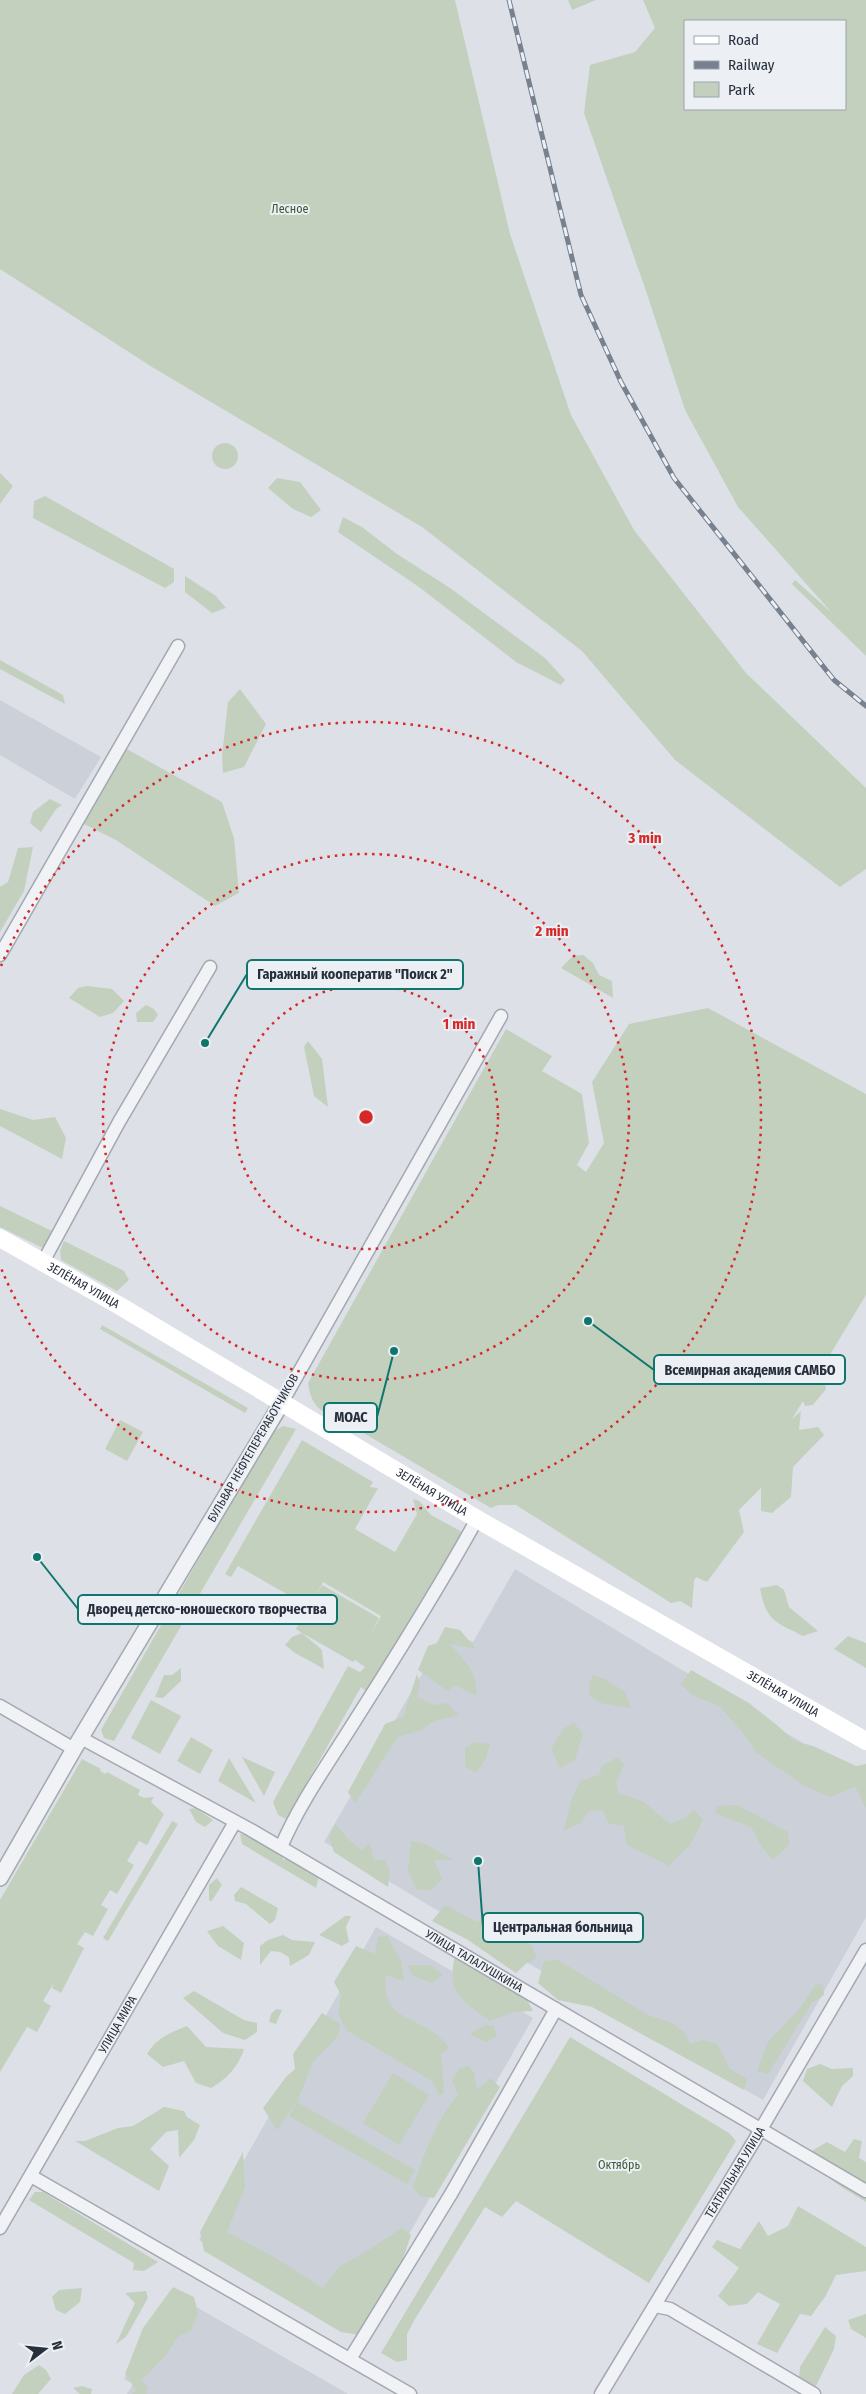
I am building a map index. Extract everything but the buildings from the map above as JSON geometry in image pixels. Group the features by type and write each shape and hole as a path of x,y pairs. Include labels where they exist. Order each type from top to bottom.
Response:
{"main road":[{"name":"ЗЕЛЁНАЯ УЛИЦА","path":"0,1238 477,1519 866,1741"}],"street":[{"path":"0,955 178,646"},
{"path":"43,1262 119,1122 210,967"},
{"name":"БУЛЬВАР НЕФТЕПЕРЕРАБОТЧИКОВ","path":"0,1878 77,1744 281,1404 501,1016"},
{"path":"281,1847 310,1792 415,1627 477,1519"},
{"name":"УЛИЦА ТАЛАЛУШКИНА","path":"0,1706 235,1822 281,1847 866,2191"},
{"name":"УЛИЦА МИРА","path":"0,2228 235,1822"},
{"name":"ТЕАТРАЛЬНАЯ УЛИЦА","path":"601,2394 866,1950"},
{"path":"350,2359 451,2194 556,2009"},
{"path":"31,2176 410,2394"},
{"path":"655,2306 670,2309 814,2394"}],"shaded area":[{"path":"0,700 101,757 75,799 0,755"},
{"path":"515,1569 866,1781 866,1917 763,2100 435,1909 324,1842 448,1629 473,1642"},
{"path":"376,1927 533,2018 354,2330 199,2240"},
{"path":"172,2293 348,2394 127,2394 133,2384 124,2379"}],"green space":[{"name":"Лесное","path":"0,0 455,0 510,234 571,415 634,530 746,673 866,788 866,869 840,887 675,760 582,651 422,527 152,367 0,269"},
{"path":"568,0 596,0 572,10"},
{"path":"643,0 866,0 866,656 792,584 795,580 832,613 738,507 685,410 584,113 590,65 635,52 655,28"},
{"path":"225,443 234,447 238,456 234,465 225,469 216,465 212,456 216,447"},
{"path":"0,473 13,486 0,504"},
{"path":"277,478 300,482 321,510 311,517 293,509 268,488"},
{"path":"45,496 174,569 174,582 165,588 33,518 34,501"},
{"path":"343,517 362,527 397,554 450,588 545,658 565,680 561,685 516,662 419,587 338,532"},
{"path":"185,576 216,596 226,608 212,613 185,592"},
{"path":"0,660 63,695 65,704 0,669"},
{"path":"240,689 266,724 244,767 223,773 222,756 228,702"},
{"path":"125,748 222,802 234,838 239,893 215,906 116,840 82,823"},
{"path":"50,799 62,805 56,809 41,832 30,823 33,812"},
{"path":"33,847 24,891 0,932 0,887 8,882 18,848"},
{"path":"583,955 593,963 599,975 612,981 613,998 561,968 573,956"},
{"path":"87,986 112,989 124,1001 113,1013 100,1017 69,998 78,988"},
{"path":"146,1005 154,1009 158,1015 153,1022 137,1022 136,1013"},
{"path":"708,1008 866,1094 866,1295 825,1363 831,1371 824,1378 826,1389 813,1405 805,1406 803,1401 792,1419 801,1411 799,1430 818,1427 824,1435 793,1467 791,1497 772,1513 761,1511 761,1488 739,1510 744,1532 707,1582 696,1577 692,1608 680,1601 671,1603 516,1505 498,1505 491,1508 338,1418 325,1413 317,1406 311,1396 308,1383 506,1029 552,1056 542,1071 582,1094 589,1143 577,1165 586,1172 604,1143 592,1082 629,1024"},
{"path":"308,1041 322,1059 328,1107 314,1096 304,1047"},
{"path":"0,1109 33,1120 55,1117 66,1138 62,1159 0,1126"},
{"path":"0,1206 52,1231 43,1248 0,1227"},
{"path":"64,1241 124,1271 129,1280 117,1291 61,1260 60,1251"},
{"path":"102,1325 248,1408 245,1413 100,1329"},
{"path":"120,1420 143,1432 127,1461 105,1449"},
{"path":"283,1426 296,1429 114,1741 104,1738 101,1730 271,1433"},
{"path":"302,1440 373,1482 370,1487 378,1488 355,1529 395,1552 417,1514 413,1499 419,1501 431,1515 464,1533 367,1692 361,1687 286,1819 278,1815 273,1802 348,1666 360,1672 365,1667 296,1629 309,1607 238,1566 231,1577 225,1574","holes":["323,1582 381,1616 369,1638 379,1618 322,1585 314,1598"]},
{"path":"777,1585 784,1590 789,1607 818,1631 803,1636 773,1619 765,1607 760,1588"},
{"path":"445,1627 460,1630 476,1649 450,1644 469,1667 475,1679 477,1696 455,1685 448,1691 418,1670 428,1646 437,1643"},
{"path":"302,1633 322,1650 324,1669 295,1653 285,1645 292,1637"},
{"path":"848,1636 866,1643 866,1668 834,1649"},
{"path":"181,1668 181,1681 163,1698 155,1697 164,1675 172,1675"},
{"path":"691,1670 749,1703 794,1741 813,1746 856,1766 866,1764 866,1808 855,1787 830,1797 803,1785 756,1752 744,1734 719,1706 692,1695 681,1684"},
{"path":"417,1674 420,1684 417,1697 434,1705 447,1703 459,1715 434,1721 421,1730 398,1737 355,1803 348,1792 385,1724 403,1717"},
{"path":"593,1675 605,1679 625,1692 631,1708 601,1703 589,1695 590,1682"},
{"path":"151,1700 181,1716 160,1754 131,1738"},
{"path":"574,1723 583,1734 575,1760 560,1768 551,1749 563,1729"},
{"path":"191,1737 213,1750 200,1774 177,1761"},
{"path":"475,1742 490,1744 486,1758 476,1773 465,1766 465,1748"},
{"path":"242,1757 275,1772 264,1796"},
{"path":"618,1757 624,1765 616,1782 618,1793 644,1802 670,1824 685,1818 694,1810 703,1820 690,1845 668,1866 626,1843 624,1826 608,1823 603,1810 589,1811 581,1823 564,1830 571,1801 580,1781 599,1775 602,1766"},
{"path":"229,1758 256,1803 218,1781"},
{"path":"82,1759 101,1769 100,1771 105,1774 107,1772 140,1790 138,1795 144,1798 154,1797 151,1802 164,1814 147,1845 139,1841 127,1861 134,1865 117,1894 110,1890 101,1905 108,1909 93,1936 85,1932 77,1944 84,1948 61,1993 52,1988 55,1981 43,2001 51,2006 37,2032 27,2027 0,2072 0,1900"},
{"path":"737,1805 788,1832 789,1845 773,1860 761,1846 751,1827 715,1813 717,1806"},
{"path":"195,1808 213,1820 205,1827 196,1822 189,1809"},
{"path":"172,1821 178,1824 108,1941 103,1938"},
{"path":"335,1824 349,1840 362,1850 370,1842 373,1859 386,1861 390,1872 388,1887 334,1852 329,1837"},
{"path":"240,1834 254,1836 282,1851 283,1860 293,1855 319,1875 316,1888 242,1844"},
{"path":"411,1841 425,1844 453,1860 434,1860 442,1879 432,1890 417,1890 408,1871"},
{"path":"217,1878 222,1885 211,1902 209,1900 209,1885"},
{"path":"241,1887 278,1908 275,1920 270,1924 246,1904 235,1901 234,1895"},
{"path":"445,1905 477,1922 485,1918 499,1923 532,1946 537,1958 527,1963 516,1973 468,1940 432,1921"},
{"path":"345,1916 351,1916 346,1927 349,1942 342,1946 319,1935"},
{"path":"223,1926 244,1943 241,1960 218,1946 207,1931"},
{"path":"283,1935 292,1940 315,1942 309,1955 290,1966 289,1957 280,1952 271,1951 260,1965 260,1946 268,1940"},
{"path":"387,1936 401,1961 404,1981 386,1975 388,2000 399,2014 436,2034 450,2048 441,2054 444,2092 440,2096 432,2081 346,2030 338,2013 341,1995 334,1982 356,1946 375,1954 378,1937"},
{"path":"455,1956 524,1994 533,2011 514,2012 490,2021 464,2001 455,1987 453,1968"},
{"path":"558,1960 648,2015 674,2024 686,2034 690,2044 703,2040 717,2044 730,2069 747,2079 744,2090 592,2007 558,2000 538,1983 544,1961"},
{"path":"408,1965 431,1965 443,1975 432,1983 412,1975"},
{"path":"816,1984 823,1985 824,1995 812,2003 768,2074 757,2071 768,2042 800,2008"},
{"path":"194,1991 244,2020 257,2023 257,2032 245,2040 223,2033 183,1998"},
{"path":"276,2009 282,2010 276,2024 269,2022 271,2014"},
{"path":"322,2013 340,2024 338,2036 313,2062 298,2100 277,2130 263,2108 286,2077 295,2069 293,2054"},
{"path":"485,2025 494,2026 497,2036 486,2042 470,2034"},
{"path":"187,2026 206,2047 244,2049 232,2072 211,2088 196,2083 184,2061 163,2067 147,2054 164,2037"},
{"name":"Октябрь","path":"570,2037 729,2133 736,2141 649,2283 516,2201 502,2217 485,2207 407,2334 407,2360 397,2362 381,2353"},
{"path":"820,2064 832,2069 853,2068 853,2076 842,2086 832,2107 803,2081 807,2069"},
{"path":"469,2066 474,2073 477,2090 491,2078 500,2087 434,2198 420,2196 413,2187 426,2150 436,2127 458,2095 452,2080 459,2069"},
{"path":"393,2073 429,2095 399,2145 363,2123"},
{"path":"297,2102 415,2170 407,2184 289,2116"},
{"path":"164,2107 184,2111 187,2117 200,2125 194,2140 179,2158 178,2130 166,2132 150,2149 169,2166 159,2191 75,2141 85,2141 118,2128 133,2126"},
{"path":"854,2139 862,2141 859,2158 866,2162 866,2202 840,2186 808,2162 813,2150 827,2142 845,2152"},
{"path":"243,2152 245,2187 227,2232 274,2257 323,2288 339,2267 402,2228 411,2235 397,2276 359,2335 341,2332 204,2251 200,2232"},
{"path":"35,2192 43,2192 158,2262 144,2271 133,2270 134,2263 29,2200"},
{"path":"798,2206 866,2247 866,2271 836,2275 825,2297 811,2316 800,2314 777,2353 757,2344 780,2304 758,2292 747,2304 729,2306 718,2296 739,2268 712,2247 717,2240 740,2249 759,2221 768,2236 788,2226"},
{"path":"173,2287 194,2297 198,2313 191,2330 178,2337 165,2356 141,2381 148,2387 146,2394 132,2394 136,2390 125,2374 143,2328"},
{"path":"82,2288 80,2302 65,2314 56,2310 52,2297 59,2290"},
{"path":"146,2291 148,2298 126,2337 116,2344 135,2303 125,2293"},
{"path":"866,2314 866,2338 851,2329 848,2320"},
{"path":"825,2327 836,2336 834,2349 816,2386 799,2378 800,2367"},
{"path":"39,2365 46,2370 51,2379 38,2394 12,2394 24,2375"},
{"path":"82,2386 92,2389 91,2394 80,2394 73,2388"}],"railway":[{"path":"509,0 581,295 621,382 674,478 834,680 866,706"}],"place":[{"name":"Гаражный кооператив \"Поиск 2\"","path":"205,1043"},
{"name":"Всемирная академия САМБО","path":"588,1321"},
{"name":"МОАС","path":"394,1351"},
{"name":"Дворец детско-юношеского творчества","path":"37,1557"},
{"name":"Центральная больница","path":"478,1861"}]}
